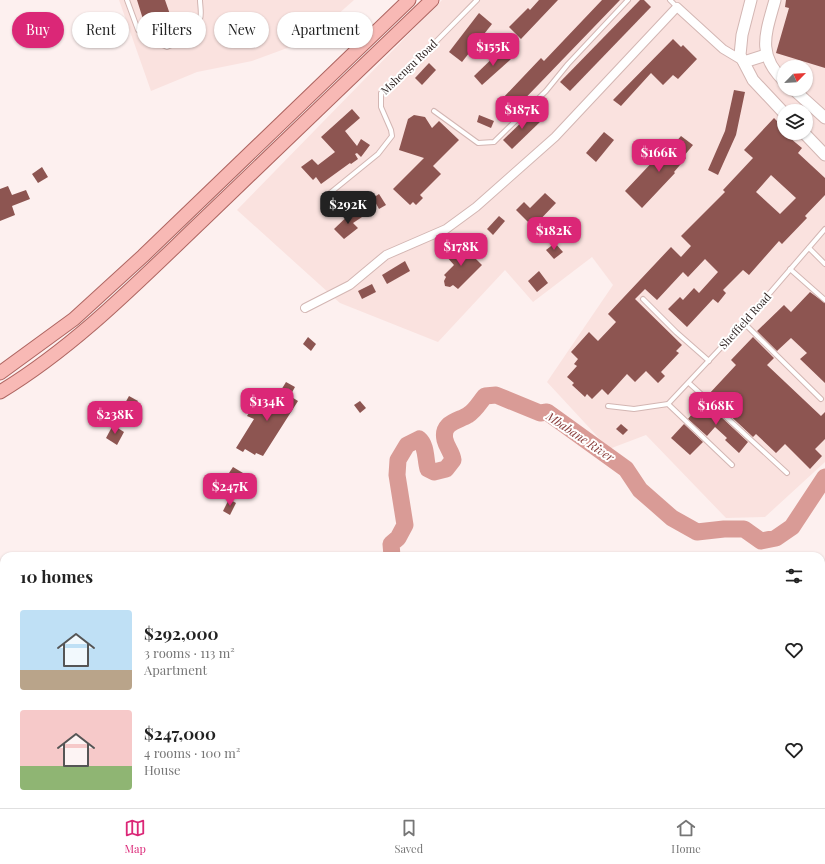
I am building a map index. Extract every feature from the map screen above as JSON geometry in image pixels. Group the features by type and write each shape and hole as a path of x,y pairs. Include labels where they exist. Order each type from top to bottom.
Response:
{"main road":[{"path":"0,373 80,314 143,256 408,0"},
{"path":"0,392 17,382 85,330 160,261 432,0"}],"street":[{"path":"751,0 742,34 740,55 753,80 777,106"},
{"path":"775,0 765,37 766,55 770,64 777,72"},
{"path":"305,308 350,285 386,255 446,229 476,207 556,137 677,7 724,48 744,62"},
{"path":"744,62 766,55"},
{"path":"801,96 825,118"},
{"path":"811,140 825,155"}],"lane":[{"path":"127,0 138,30 150,39 167,47 177,43 197,26 201,18 200,0"},
{"name":"Mshengu Road","path":"330,193 378,154 392,136 381,107 380,97 383,91 410,68 477,0"},
{"path":"434,111 478,143 494,142 546,91 568,64 628,0"},
{"path":"670,0 677,7"},
{"name":"Sheffield Road","path":"668,404 689,384 825,229"},
{"name":"Sheffield Road","path":"820,236 825,232"},
{"path":"809,248 825,264"},
{"path":"790,269 825,300"},
{"path":"643,299 676,332 709,361"},
{"path":"744,322 821,399"},
{"path":"689,384 787,473"},
{"path":"608,406 634,409 668,404 732,465"}],"shaded area":[{"path":"119,0 354,0 340,12 277,12 277,48 287,48 252,61 197,72 151,91 129,28 129,12 123,12"},
{"path":"442,0 825,0 825,462 765,517 726,518 646,435 609,449 547,382 613,285 592,257 533,302 505,270 438,342 340,303 237,210"}],"building":[{"path":"137,0 165,0 169,12 141,12"},
{"path":"539,0 558,0 521,39 509,27 528,8 530,10"},
{"path":"602,0 620,0 512,112 501,100 541,58 544,61"},
{"path":"640,0 644,0 651,7 570,91 560,82"},
{"path":"786,0 825,0 825,68 813,64 813,60 799,60 776,53 789,8 785,7"},
{"path":"479,13 492,24 462,62 449,52"},
{"path":"673,39 681,47 683,45 697,59 678,79 673,75 663,85 651,73 621,106 613,100"},
{"path":"502,49 511,59 482,85 474,76"},
{"path":"429,63 436,70 422,85 415,78"},
{"path":"734,90 745,92 736,135 718,175 708,170 725,131"},
{"path":"352,109 360,118 345,131 357,146 361,139 370,145 361,157 357,153 355,154 358,159 321,184 316,177 313,180 301,167 312,159 318,165 335,152 321,137"},
{"path":"532,112 541,121 512,149 503,140"},
{"path":"414,115 425,117 432,128 439,121 459,140 433,166 441,174 420,195 423,198 416,205 413,202 410,205 393,189 424,158 399,150 408,119"},
{"path":"479,115 494,121 491,128 477,122"},
{"path":"774,118 777,121 777,140 792,140 802,148 798,153 825,178 825,195 805,216 807,218 782,244 779,241 749,275 743,270 723,290 726,293 718,303 713,299 687,327 668,309 680,297 683,300 694,288 699,293 718,272 705,259 688,277 683,272 657,300 645,289 635,299 682,345 676,351 679,353 661,372 665,376 658,383 646,371 635,382 627,374 608,395 602,389 592,399 587,394 585,397 572,385 574,383 567,377 577,366 574,364 578,359 571,352 589,332 598,341 616,322 608,314 671,247 681,257 691,246 681,236 725,192 723,190 753,158 744,150","holes":["771,175 796,198 780,214 756,192"]},
{"path":"604,132 614,140 596,162 586,153"},
{"path":"681,136 693,145 684,156 686,158 674,172 675,173 642,208 625,191 658,156 661,159"},
{"path":"42,167 48,177 38,183 32,174"},
{"path":"8,186 12,195 26,190 30,199 12,206 15,215 0,221 0,189"},
{"path":"545,193 556,203 533,227 516,210 524,202 530,208"},
{"path":"379,194 386,205 379,209 373,198"},
{"path":"355,209 362,217 353,223 358,228 344,239 334,229"},
{"path":"499,216 505,221 493,235 487,229"},
{"path":"459,242 482,265 458,289 453,285 450,287 445,286 444,281 446,277 444,275 454,265 446,256"},
{"path":"555,243 563,252 554,259 546,250"},
{"path":"405,261 410,271 387,284 382,275"},
{"path":"539,271 548,283 537,292 528,281"},
{"path":"372,284 376,292 362,299 358,291"},
{"path":"810,292 825,303 825,383 800,359 807,353 791,338 777,351 757,331 784,305 791,312"},
{"path":"308,337 316,344 311,351 303,344"},
{"path":"753,337 774,358 767,365 821,416 825,412 825,439 815,449 822,456 810,469 785,444 776,453 756,434 753,437 708,395 736,365 731,360"},
{"path":"286,382 295,387 290,396 298,401 263,456 256,453 255,455 245,449 243,452 236,448 254,419 247,416 258,399 272,405"},
{"path":"129,396 138,401 132,410 124,405"},
{"path":"703,400 748,442 739,453 725,440 727,438 715,427 707,436 688,419"},
{"path":"360,401 366,408 360,413 354,405"},
{"path":"621,424 628,430 623,435 616,429"},
{"path":"684,424 703,442 690,455 671,438"},
{"path":"113,425 124,432 117,445 106,438"},
{"path":"233,467 243,473 237,483 227,476"},
{"path":"229,499 236,503 230,515 223,511"}],"waterway":[{"name":"Mbabane River","path":"392,552 391,544 398,538 405,525 397,475 398,460 407,445 419,439 425,449 428,469 434,472 446,469 453,460 445,440 444,434 446,429 452,423 471,413 485,396 496,395 540,413 547,412 626,469 640,490 672,518 697,532 724,529 744,529 761,541 776,538 792,527 825,477"}]}
